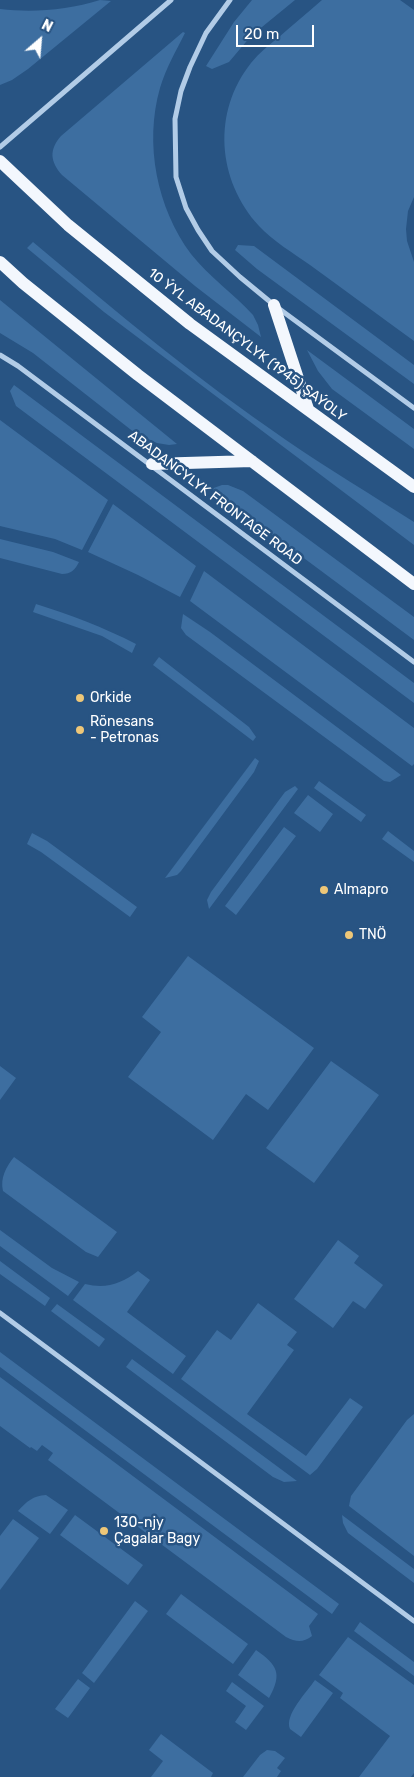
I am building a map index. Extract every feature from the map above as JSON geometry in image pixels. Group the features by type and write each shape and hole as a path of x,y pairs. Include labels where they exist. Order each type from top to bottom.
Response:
{"main road":[{"name":"10 ÝYL ABADANÇYLYK (1945) ŞAÝOLY","path":"0,161 68,225 190,324 414,487"},
{"path":"0,262 23,283 138,375 414,584"},
{"path":"274,305 308,409"},
{"path":"152,464 252,462"}],"street":[{"path":"0,147 171,0"},
{"path":"230,0 206,33 181,91 175,119 176,177 186,208 212,251 240,277 274,305 414,408"},
{"name":"ABADANCYLYK FRONTAGE ROAD","path":"0,355 18,366 152,464 414,662"},
{"path":"0,1313 414,1621"}],"shaded area":[{"path":"100,0 111,1 28,69 12,80 0,85 0,9 50,10"},
{"path":"252,0 295,0 251,36 229,62 212,69 206,66 234,22"},
{"path":"322,0 400,0 414,10 414,197 408,211 406,229 407,241 414,262 414,341 283,247 259,226 245,208 235,188 228,167 225,146 225,124 238,82 261,52"},
{"path":"183,32 185,33 162,81 155,109 154,153 162,196 179,236 191,254 253,315 261,337 195,286 62,175 53,160 54,146 61,136"},
{"path":"33,242 126,319 253,417 334,472 414,522 414,545 104,312 27,248"},
{"path":"238,245 254,246 414,365 414,384 257,269 235,250"},
{"path":"0,300 177,444 157,443 135,433 33,353 0,333"},
{"path":"307,350 414,429 414,449 332,389 318,371"},
{"path":"14,385 414,683 414,703 16,406 10,391"},
{"path":"0,420 108,500 82,550 55,539 0,526"},
{"path":"228,485 243,491 414,617 414,640 211,489"},
{"path":"113,504 196,566 180,597 88,552"},
{"path":"0,539 53,552 79,562 72,571 62,574 0,558"},
{"path":"204,571 414,728 414,764 412,766 190,601"},
{"path":"36,604 87,622 136,644 132,653 102,636 33,612"},
{"path":"183,614 210,632 401,775 390,782 384,781 186,635 181,628"},
{"path":"159,657 249,727 256,737 253,741 153,665"},
{"path":"255,758 259,761 254,772 181,871 177,875 165,878"},
{"path":"319,781 366,815 361,822 314,788"},
{"path":"295,786 298,789 209,909 207,900 211,892 285,792"},
{"path":"308,795 333,814 320,832 294,813"},
{"path":"284,827 296,836 236,915 225,906"},
{"path":"388,831 414,851 414,862 382,839"},
{"path":"32,833 47,841 137,907 130,917 41,852 27,844"},
{"path":"188,956 314,1048 268,1110 246,1094 213,1140 128,1077 161,1032 142,1017"},
{"path":"331,1061 379,1095 314,1183 266,1148"},
{"path":"0,1066 16,1078 0,1100"},
{"path":"14,1157 117,1232 98,1257 86,1252 3,1191 4,1173"},
{"path":"0,1230 52,1268 79,1282 68,1296 0,1246"},
{"path":"338,1240 359,1256 354,1263 383,1285 365,1309 353,1301 333,1328 294,1299"},
{"path":"0,1261 50,1298 45,1306 0,1274"},
{"path":"138,1271 150,1280 127,1312 186,1356 173,1374 73,1300 85,1284 107,1286 126,1279"},
{"path":"258,1303 297,1332 287,1345 294,1350 247,1414 306,1456 350,1398 363,1407 317,1469 310,1475 181,1379 217,1330 231,1340"},
{"path":"57,1304 105,1339 99,1347 51,1311"},
{"path":"0,1352 339,1604 332,1614 0,1367"},
{"path":"132,1359 297,1481 284,1482 273,1477 126,1367"},
{"path":"0,1377 318,1614 309,1626 312,1636 306,1640 299,1641 286,1637 48,1460 53,1453 42,1445 37,1451 30,1448 0,1426"},
{"path":"414,1414 414,1556 349,1506 351,1496 407,1420"},
{"path":"46,1495 68,1510 50,1534 18,1511 30,1500"},
{"path":"75,1515 143,1565 128,1585 60,1535"},
{"path":"342,1515 414,1569 414,1583 348,1533 343,1523"},
{"path":"13,1519 39,1538 0,1590 0,1536"},
{"path":"181,1594 248,1644 233,1664 166,1614"},
{"path":"135,1601 148,1611 94,1683 82,1673"},
{"path":"360,1622 414,1662 414,1676 354,1631"},
{"path":"348,1637 414,1685 414,1773 411,1777 359,1777 390,1736 340,1698 343,1693 319,1675"},
{"path":"256,1650 269,1660 276,1670 276,1682 269,1698 238,1675"},
{"path":"78,1679 90,1688 68,1718 55,1709"},
{"path":"315,1680 333,1693 301,1737 290,1729 290,1717"},
{"path":"232,1682 264,1706 246,1730 235,1722 246,1706 226,1691"},
{"path":"161,1734 213,1773 211,1777 151,1777 163,1761 149,1750"},
{"path":"267,1750 275,1751 285,1758 277,1768 281,1771 277,1777 243,1777 260,1755"}],"place":[{"name":"Orkide","path":"80,698"},
{"name":"Rönesans - Petronas","path":"80,730"},
{"name":"Almapro","path":"324,890"},
{"name":"TNÖ","path":"349,935"},
{"name":"130-njy Çagalar Bagy","path":"104,1531"}]}
